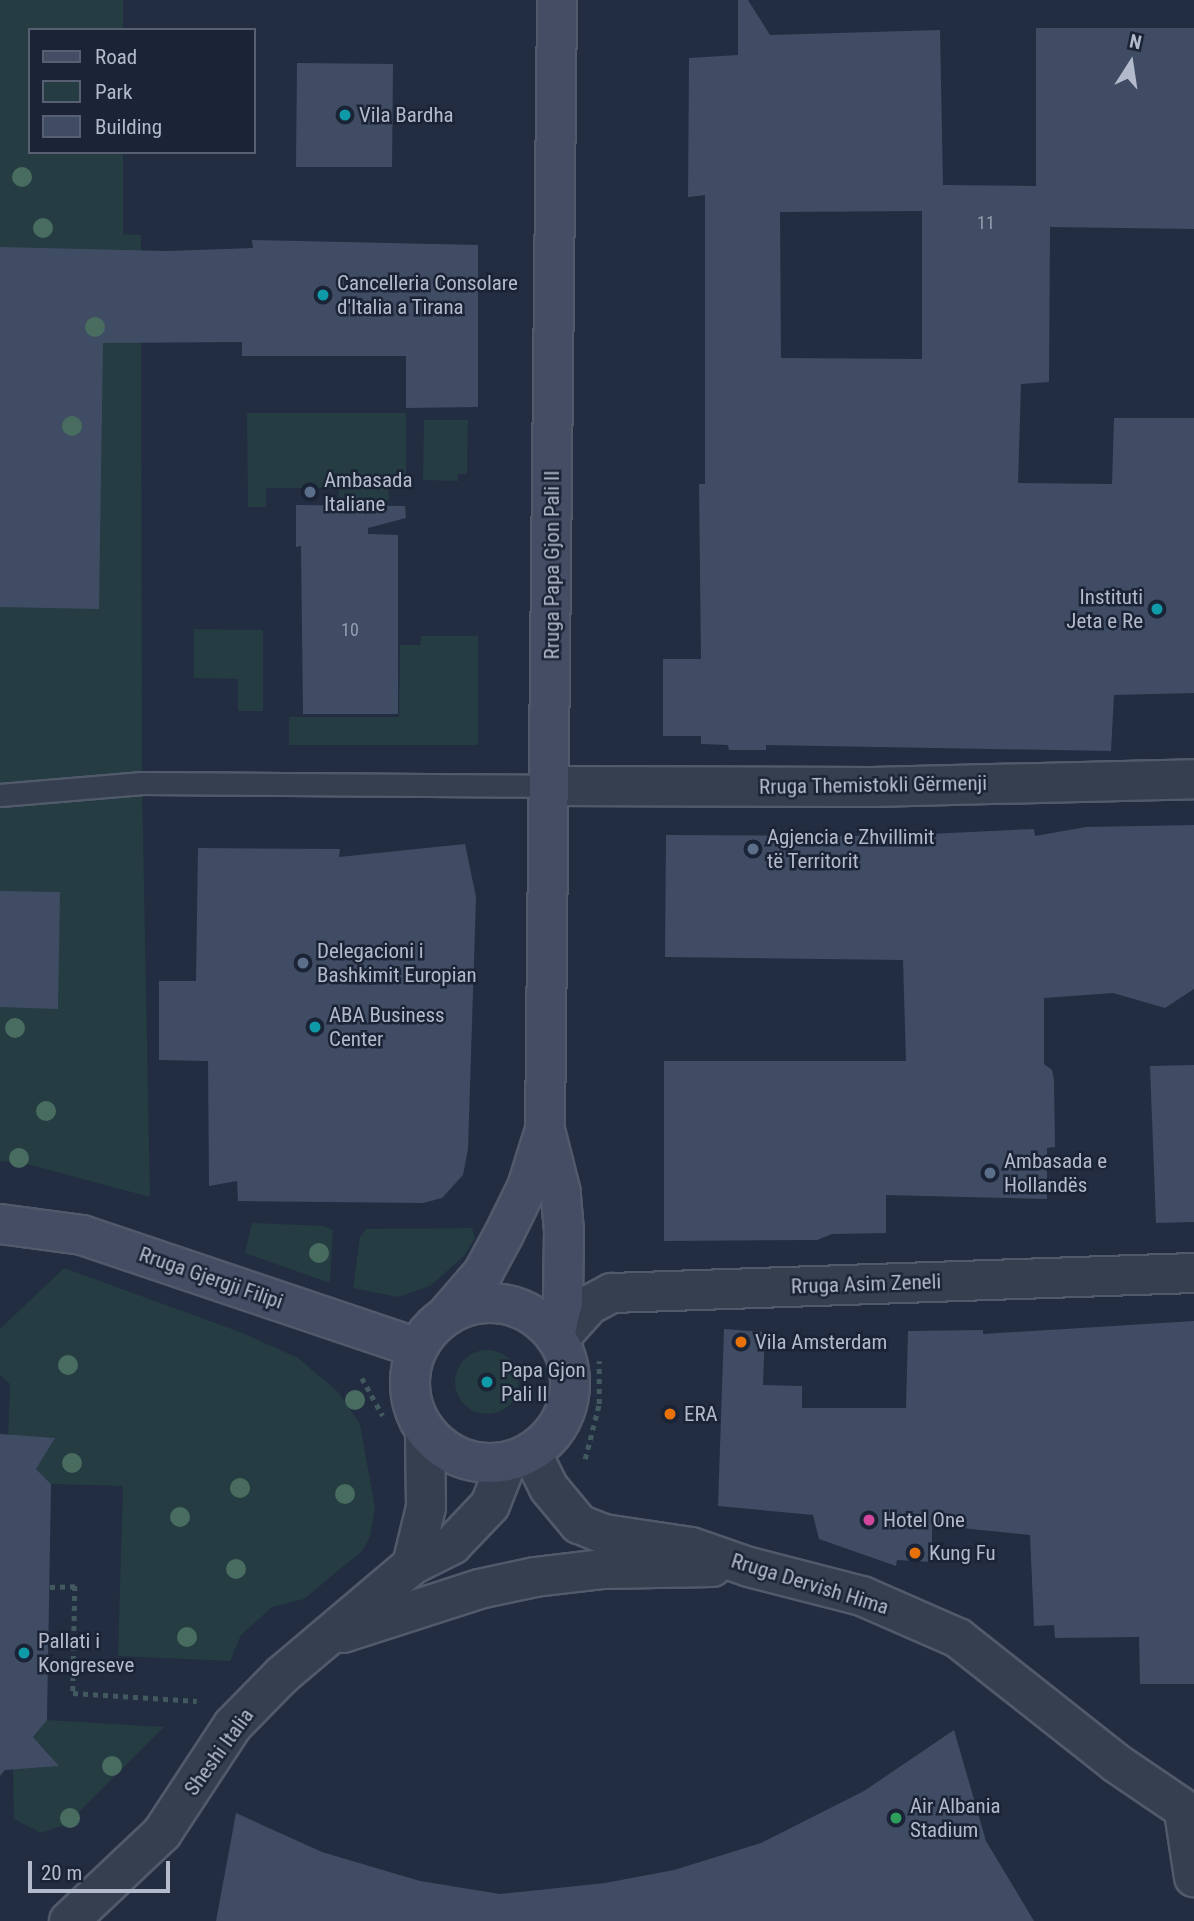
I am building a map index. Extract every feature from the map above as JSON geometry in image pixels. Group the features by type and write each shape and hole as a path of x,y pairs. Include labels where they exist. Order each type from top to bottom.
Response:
{"street":[{"name":"Rruga Papa Gjon Pali II","path":"556,0 551,786 545,1130 561,1193 564,1231 563,1302 556,1338"},
{"name":"Rruga Themistokli Gërmenji","path":"551,786 872,786 1194,779"},
{"name":"Rruga Papa Gjon Pali II","path":"446,1316 483,1272 504,1234 527,1187 545,1130"},
{"name":"Rruga Gjergji Filipi","path":"0,1224 82,1235 418,1348"},
{"name":"Rruga Asim Zeneli","path":"556,1338 589,1305 612,1293 1194,1273"},
{"path":"412,1565 426,1507 425,1431 410,1391 418,1348 446,1316 468,1306 492,1303 516,1307 538,1319 556,1338 568,1363 570,1389 564,1414 551,1436 519,1457 462,1459 425,1431"},
{"name":"Sheshi Italia","path":"69,1921 162,1833 233,1725 323,1640 412,1565 452,1545 490,1505 519,1457"},
{"name":"Rruga Dervish Hima","path":"519,1457 579,1524 604,1534 691,1547 749,1567 862,1596 958,1638 1189,1814"},
{"path":"323,1640 440,1600 535,1577 602,1569 749,1567"},
{"path":"1189,1814 1194,1877"}],"lane":[{"path":"0,794 142,783 551,786"}],"path":[{"path":"586,1468 599,1404 599,1347"},
{"path":"356,1372 377,1401 387,1429"},
{"path":"50,1587 75,1587 74,1693 253,1705"}],"green space":[{"path":"0,0 123,0 123,28 28,28 28,154 123,154 123,234 141,235 142,783 150,1197 19,1162 0,1161"},
{"path":"247,413 406,413 406,474 388,475 389,500 339,500 339,488 266,488 266,507 248,507"},
{"path":"424,420 468,420 467,474 458,474 458,481 423,480"},
{"path":"194,629 263,630 263,711 238,711 238,679 194,678"},
{"path":"421,636 478,636 478,745 289,745 289,717 399,717 400,645 420,645"},
{"path":"252,1223 324,1226 333,1230 330,1283 245,1253"},
{"path":"472,1228 475,1238 464,1256 430,1286 398,1297 353,1288 360,1237 366,1229"},
{"path":"64,1268 240,1332 298,1358 338,1392 360,1424 375,1508 370,1537 362,1551 304,1599 272,1607 241,1635 230,1661 118,1656 123,1486 51,1484 36,1469 49,1447 8,1437 10,1384 0,1375 0,1329"},
{"path":"481,1350 493,1350 510,1359 517,1370 517,1394 510,1405 493,1414 481,1414 469,1409 460,1400 455,1388 455,1376 460,1364 469,1355"},
{"path":"47,1720 164,1727 67,1824 41,1833 14,1819 13,1769 43,1767 50,1755 33,1737"}],"building":[{"path":"738,0 748,0 770,35 940,30 943,185 1036,186 1036,28 1194,28 1194,229 1050,227 1049,382 1021,384 1018,483 1112,484 1114,418 1194,418 1194,693 1114,695 1111,751 766,745 766,750 729,750 728,745 701,744 701,736 663,736 663,659 701,659 699,484 705,484 705,195 688,197 689,58 738,55","holes":["922,211 922,359 781,358 780,212"]},
{"name":"Vila Bardha","path":"297,63 393,64 392,167 296,167"},
{"path":"252,240 478,245 478,407 406,408 406,356 242,356 242,342 103,343 99,609 0,607 0,247 167,251 253,248"},
{"path":"296,505 405,506 406,518 368,528 368,534 398,535 398,714 303,714 301,546 296,547"},
{"path":"1194,825 1194,989 1165,1008 1113,993 1044,998 1044,1064 1052,1070 1054,1080 1055,1147 1047,1148 1047,1199 886,1195 886,1233 832,1234 817,1240 664,1241 664,1061 906,1061 903,960 665,957 666,835 886,836 1034,829 1035,836 1086,827"},
{"name":"ABA Business Center","path":"465,844 476,897 468,1149 463,1175 442,1198 423,1203 238,1201 237,1181 209,1186 208,1061 159,1060 159,981 196,981 198,848 340,849 339,857"},
{"path":"0,891 60,892 58,1009 0,1007"},
{"path":"1194,1065 1194,1222 1156,1223 1150,1066"},
{"path":"1194,1321 1194,1684 1140,1684 1139,1637 1055,1638 1054,1625 1034,1626 1030,1535 932,1525 932,1562 897,1560 896,1566 819,1539 813,1515 718,1506 724,1329 765,1332 763,1385 802,1386 802,1408 906,1408 908,1331 983,1330 983,1334"},
{"name":"Pallati i Kongreseve","path":"0,1434 55,1438 36,1469 51,1484 47,1720 33,1737 59,1766 5,1770 0,1776"},
{"name":"Air Albania Stadium","path":"954,1730 986,1841 1034,1921 216,1921 236,1813 322,1852 420,1881 500,1894 605,1883 674,1870 761,1843 864,1791"}],"place":[{"name":"Vila Bardha","path":"345,115"},
{"name":"Cancelleria Consolare d'Italia a Tirana","path":"323,295"},
{"name":"Ambasada Italiane","path":"310,492"},
{"name":"Instituti Jeta e Re","path":"1157,609"},
{"name":"Agjencia e Zhvillimit të Territorit","path":"753,849"},
{"name":"Delegacioni i Bashkimit Europian","path":"303,963"},
{"name":"ABA Business Center","path":"315,1027"},
{"name":"Ambasada e Hollandës","path":"990,1173"},
{"name":"Vila Amsterdam","path":"741,1342"},
{"name":"Papa Gjon Pali II","path":"487,1382"},
{"name":"ERA","path":"670,1414"},
{"name":"Hotel One","path":"869,1520"},
{"name":"Kung Fu","path":"915,1553"},
{"name":"Pallati i Kongreseve","path":"24,1653"},
{"name":"Air Albania Stadium","path":"896,1818"}]}
